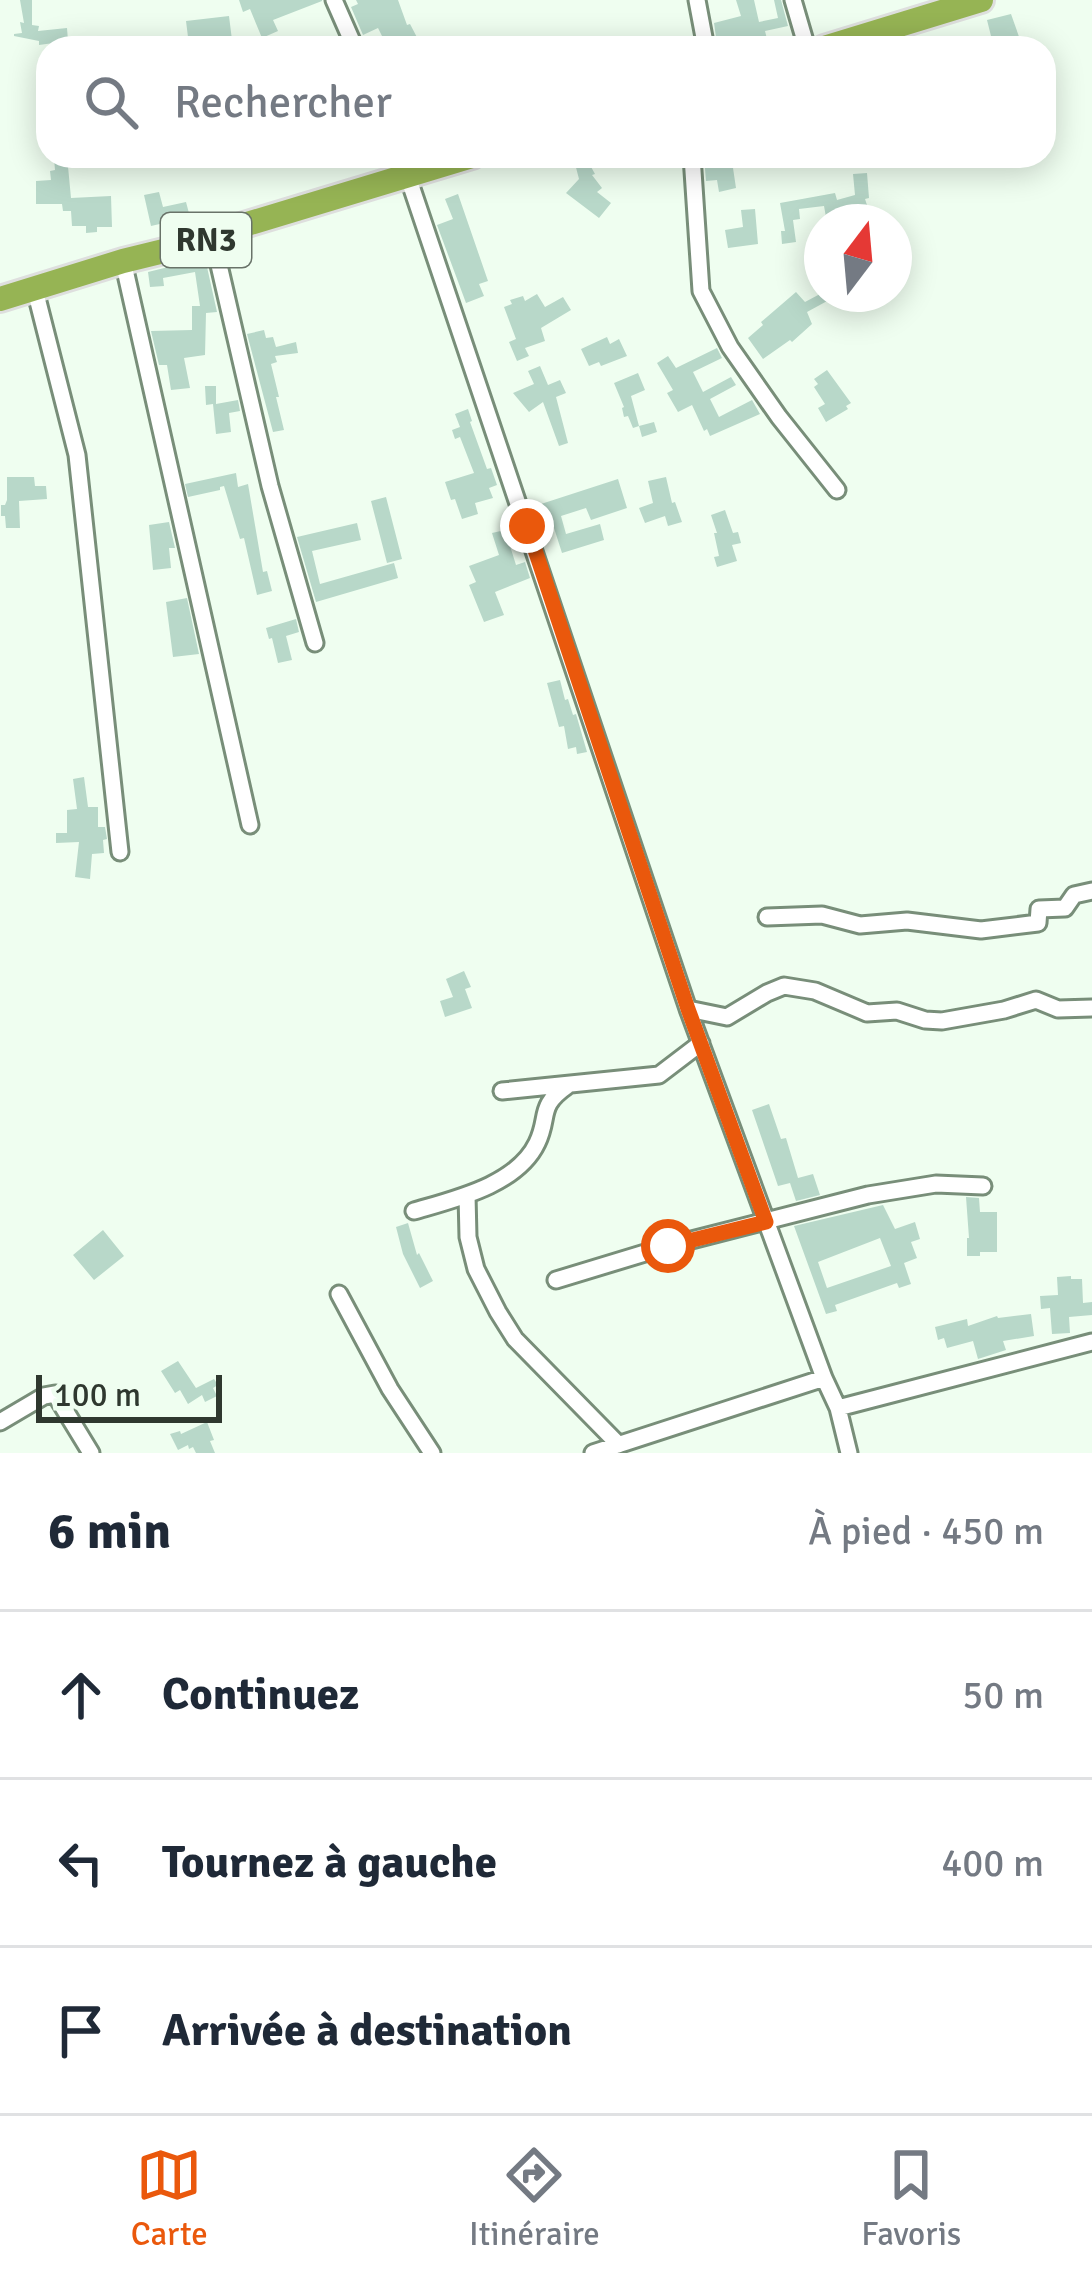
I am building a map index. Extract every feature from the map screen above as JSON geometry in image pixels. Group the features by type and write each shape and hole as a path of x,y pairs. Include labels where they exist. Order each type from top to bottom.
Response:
{"highway":[{"path":"863,36 981,0"},
{"name":"RN3","path":"0,299 213,238 400,168"}],"street":[{"path":"334,0 350,36"},
{"path":"697,0 704,36"},
{"path":"793,0 804,36"},
{"path":"407,168 688,1009 838,1408 849,1453"},
{"path":"693,168 701,291 730,347 837,490"},
{"path":"213,238 270,485 314,643"},
{"path":"124,261 250,825"},
{"path":"34,286 77,454 120,852"},
{"path":"767,916 822,915 860,925 907,921 981,930 1037,923 1040,909 1065,908 1074,895 1092,891"},
{"path":"688,1009 727,1017 784,986 814,991 867,1013 897,1011 925,1020 1004,1010 1036,1000 1058,1009 1092,1008"},
{"path":"502,1091 659,1075 701,1042"},
{"path":"414,1211 510,1176 537,1143 546,1106 567,1085"},
{"path":"556,1280 868,1195 936,1184 983,1186"},
{"path":"467,1195 467,1237 476,1269 498,1312 515,1339 619,1444"},
{"path":"339,1294 390,1389 432,1453"},
{"path":"838,1408 1092,1342"},
{"path":"593,1453 824,1378"},
{"path":"0,1422 56,1394 92,1453"}],"building":[{"path":"20,0 32,0 32,25 39,26 38,31 67,28 68,36 36,36 36,40 14,36 22,33 20,22 24,23"},
{"path":"239,0 322,0 273,20 278,31 267,36 261,36 250,9 243,12"},
{"path":"356,0 398,0 416,36 382,36 378,28 363,35 351,7 358,4"},
{"path":"736,0 754,0 759,22 778,18 774,0 781,0 788,26 765,31 766,36 716,36 714,23 741,16"},
{"path":"1011,14 1019,36 991,36 987,20"},
{"path":"229,16 232,36 188,36 186,21"},
{"path":"68,168 71,198 111,196 112,227 86,233 86,226 72,226 71,211 63,211 62,204 36,204 36,181 51,180 50,171"},
{"path":"576,168 592,168 602,188 597,192 611,203 599,218 566,193 579,179"},
{"path":"705,168 733,168 736,188 719,192 717,180 706,181"},
{"path":"867,173 867,204 804,204 800,219 793,220 796,242 782,244 781,231 785,231 780,203 835,193 837,200 855,195 853,174"},
{"path":"159,192 163,207 186,202 190,217 151,226 144,195"},
{"path":"458,194 488,281 479,284 484,296 466,303 437,225 453,219 445,199"},
{"path":"755,209 758,244 728,248 725,230 743,227 741,210"},
{"path":"205,258 217,312 206,313 205,355 184,358 190,388 171,390 167,365 159,365 151,331 192,330 192,306 200,306 195,272 163,278 164,286 150,287 148,272"},
{"path":"796,292 812,324 763,359 748,338"},
{"path":"537,294 545,307 563,297 571,310 541,328 545,341 525,348 529,356 517,361 509,342 516,339 504,307 512,304 510,300 523,296 525,301"},
{"path":"264,330 276,347 296,342 298,353 275,356 277,362 271,364 284,430 273,432 247,334"},
{"path":"607,337 610,344 619,339 627,356 589,366 581,349"},
{"path":"717,348 722,358 693,372 703,392 731,377 736,385 710,399 719,417 752,400 760,414 710,436 692,405 678,412 667,393 673,390 657,363 668,356 676,368"},
{"path":"540,366 548,385 560,380 566,393 556,397 568,443 559,446 543,402 529,412 513,393 534,384 528,371"},
{"path":"827,370 851,403 826,422 818,408 825,404 814,379"},
{"path":"638,373 645,390 631,396 639,426 633,428 628,416 624,417 614,383"},
{"path":"205,386 216,386 216,404 238,400 240,411 229,413 231,432 216,434 213,404 206,405"},
{"path":"468,409 487,469 491,468 497,485 489,488 493,498 475,503 478,514 462,519 445,482 474,473 460,437 455,439 452,430 460,427 455,414"},
{"path":"654,422 657,432 642,437 639,426"},
{"path":"236,473 238,487 248,484 263,572 267,571 272,591 257,595 244,538 240,539 224,486 188,497 185,484"},
{"path":"7,477 34,477 35,486 46,486 47,499 19,501 20,528 6,528 5,516 1,516"},
{"path":"666,477 682,522 668,526 665,516 645,523 639,508 653,503 648,481"},
{"path":"618,479 627,508 591,520 586,508 561,516 566,534 600,524 604,540 562,553 541,504"},
{"path":"386,497 402,559 387,563 371,501"},
{"path":"725,510 741,543 732,545 737,561 717,567 717,533 711,515"},
{"path":"169,522 175,548 169,548 171,568 153,570 149,525"},
{"path":"357,523 361,540 312,551 320,584 394,563 398,578 316,602 297,537"},
{"path":"505,530 516,565 525,562 530,578 495,592 504,615 484,622 469,585 476,582 469,566 499,555 492,533"},
{"path":"187,598 199,654 173,657 166,602"},
{"path":"296,619 299,632 286,636 292,660 278,663 266,628"},
{"path":"560,680 587,752 568,749 564,726 559,727 547,683"},
{"path":"84,777 88,807 98,807 98,827 105,827 107,839 103,840 104,853 92,854 90,879 75,877 79,842 56,843 56,833 67,833 67,810 77,809 73,779"},
{"path":"464,971 472,1008 445,1017 440,1001 453,997 446,979"},
{"path":"769,1104 798,1178 813,1174 820,1195 796,1201 790,1183 778,1186 752,1110"},
{"path":"966,1197 979,1198 980,1212 997,1212 997,1252 967,1256"},
{"path":"883,1205 895,1229 915,1222 920,1239 911,1242 917,1258 904,1263 911,1284 899,1288 897,1283 835,1305 837,1311 826,1314 794,1226","holes":["880,1238 891,1266 827,1288 818,1262"]},
{"path":"408,1223 417,1255 433,1281 420,1288 396,1227"},
{"path":"103,1230 124,1256 94,1280 73,1255"},
{"path":"1057,1277 1082,1279 1083,1303 1092,1302 1092,1315 1069,1317 1070,1333 1052,1334 1050,1308 1041,1309 1040,1296 1058,1295"},
{"path":"1031,1314 1034,1336 1003,1341 1006,1350 978,1359 973,1341 947,1348 944,1338 938,1340 935,1327 967,1319 968,1326 997,1316"},
{"path":"178,1361 196,1388 214,1379 217,1396 205,1402 202,1395 188,1404 180,1390 175,1393 161,1371"},
{"path":"207,1422 215,1453 196,1453 188,1445 178,1450 170,1434"}],"route":[{"path":"527,526 688,1009 766,1222 668,1246"}]}
